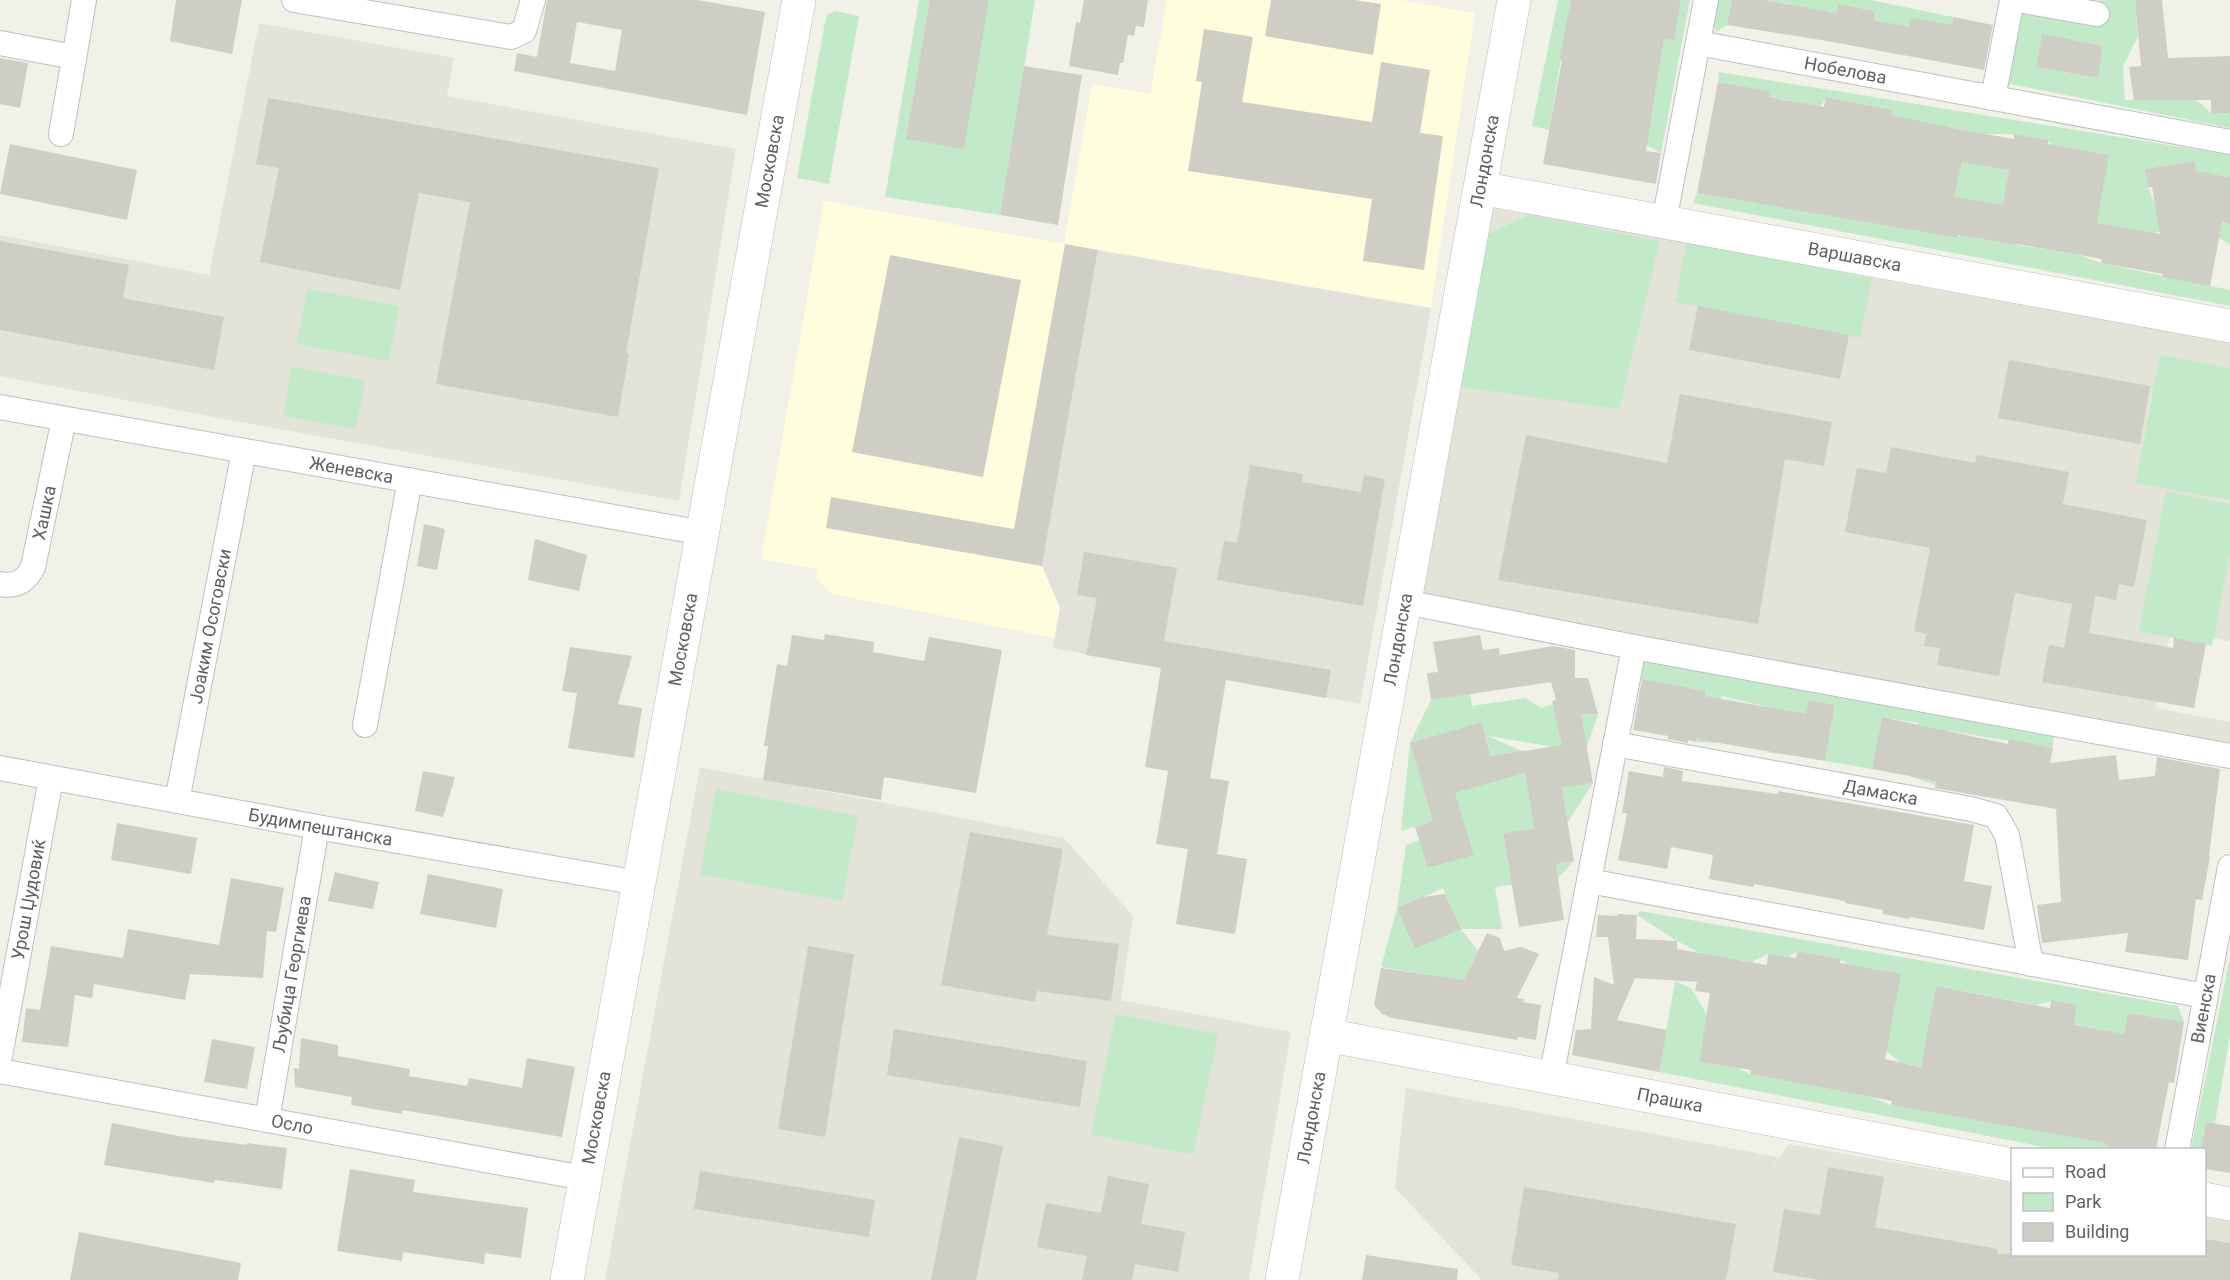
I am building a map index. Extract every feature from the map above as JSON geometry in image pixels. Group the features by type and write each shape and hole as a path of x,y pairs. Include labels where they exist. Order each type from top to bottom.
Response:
{"street":[{"path":"61,134 84,0"},
{"path":"294,0 511,37 524,31 533,0"},
{"name":"Московска","path":"567,1280 799,0"},
{"name":"Лондонска","path":"1282,1280 1514,0"},
{"path":"1664,222 1706,0"},
{"path":"1993,98 2012,0"},
{"path":"2018,0 2097,14"},
{"path":"0,43 74,57"},
{"name":"Нобелова","path":"1698,43 2230,142"},
{"name":"Варшавска","path":"1480,188 2230,326"},
{"name":"Женевска","path":"0,407 703,533"},
{"name":"Хашка","path":"0,584 14,585 21,582 33,567 64,419"},
{"name":"Јоаким Осоговски","path":"177,801 244,451"},
{"path":"365,725 410,480"},
{"path":"1405,602 1634,647 2230,756"},
{"path":"1551,1078 1634,647"},
{"name":"Дамаска","path":"1615,744 1971,809 1995,816 2007,835 2031,964"},
{"name":"Будимпештанска","path":"0,768 317,827 639,883"},
{"name":"Урош Џудовиќ","path":"0,1056 51,778"},
{"name":"Љубица Георгиева","path":"267,1120 317,827"},
{"name":"Виенска","path":"2177,1148 2230,867"},
{"path":"1589,881 2205,996"},
{"name":"Прашка","path":"1326,1035 2011,1165"},
{"name":"Осло","path":"0,1071 584,1178"},
{"path":"2206,1200 2230,1204"}],"shaded area":[{"path":"1167,0 1401,0 1475,13 1431,308 1123,254 1054,638 832,594 816,578 817,569 761,559 824,201 1064,244 1092,84 1150,94"},
{"path":"259,23 454,58 447,96 736,149 679,501 0,376 0,235 209,275"},
{"path":"1486,207 1700,244 1872,278 2230,342 2230,641 2171,630 2156,708 2230,722 2230,749 1415,601"},
{"path":"1098,250 1431,308 1360,704 1053,648 1060,608 1042,566"},
{"path":"700,767 1064,838 1133,916 1121,1000 1291,1032 1249,1280 605,1280"},
{"path":"1406,1088 1778,1157 1773,1166 1752,1280 1482,1280 1395,1188"},
{"path":"1789,1144 2011,1183 2011,1256 2206,1256 2206,1217 2230,1222 2230,1280 1752,1280 1773,1166"}],"green space":[{"path":"919,0 1035,0 1000,215 885,197"},
{"path":"1558,0 1571,0 1549,130 1532,126"},
{"path":"1681,0 1690,0 1661,153 1637,140 1651,120 1660,62 1628,57 1631,33 1673,40"},
{"path":"1715,0 1732,0 1727,25 1717,32 1712,24"},
{"path":"1765,0 1871,0 1953,17 1952,25 1904,55 1880,51 1886,22 1874,20 1875,11 1838,4 1836,13 1826,11 1820,40 1789,35 1793,5"},
{"path":"2012,0 2097,14 2100,0 2135,0 2138,36 2123,67 2125,100 2197,100 2211,113 2230,113 2230,128 1996,81","holes":["2042,35 2103,46 2097,78 2036,67"]},
{"path":"835,11 859,16 829,184 797,178 825,22 828,14"},
{"path":"1719,72 2230,155 2230,177 2213,174 2200,197 2204,219 2230,224 2230,245 2219,238 2171,229 2153,233 2085,222 1819,214 1958,238 1965,224 1975,238 2079,255 2101,263 2230,290 2230,306 1693,203 1697,193 1755,203 1958,179 1968,131 1891,116 1891,110 1827,97 1817,112 1799,109 1799,102 1769,97 1770,91 1718,82","holes":["1986,134 2014,134 2049,140 2056,155 2070,148 2108,155 2100,205 2007,182 2009,170","2195,161 2200,197 2155,204 2148,188 2145,169"]},
{"path":"1529,215 1660,241 1619,409 1454,386 1481,237"},
{"path":"1687,242 1872,278 1860,338 1675,302"},
{"path":"307,289 399,306 389,361 297,344"},
{"path":"2160,355 2230,368 2230,500 2136,483"},
{"path":"292,367 365,380 356,429 283,416"},
{"path":"2166,492 2230,504 2230,553 2212,646 2139,631"},
{"path":"1640,648 2054,724 2053,748 1947,730 1935,785 1909,776 1918,723 1882,717 1872,769 1825,761 1835,706 1798,756 1769,753 1777,709 1721,696 1717,743 1696,742 1705,691 1641,679"},
{"path":"1470,694 1472,706 1525,698 1541,708 1553,704 1556,715 1598,714 1587,746 1566,749 1488,736 1522,751 1529,793 1593,783 1568,822 1503,833 1509,871 1574,861 1558,878 1495,887 1502,929 1461,929 1478,951 1467,981 1381,967 1397,908 1406,845 1420,840 1429,868 1474,854 1460,813 1401,831 1410,743 1431,700","holes":["1461,728 1465,740 1485,735 1499,780 1427,801 1410,743","1443,888 1460,929 1415,949 1398,908"]},
{"path":"716,789 858,816 842,901 700,874"},
{"path":"1640,911 2178,1006 2184,1022 2128,1013 2120,1058 2102,1054 2103,1030 2074,1025 2077,1005 2051,1001 2036,1005 1936,986 1923,1067 1900,1062 1880,1046 1847,964 1841,959 1797,951 1789,957 1768,954 1752,962 1702,954 1637,915"},
{"path":"2230,957 2230,1036 2215,1123 2206,1122 2201,1148 2191,1148"},
{"path":"1675,981 1691,988 1707,1015 1699,1062 1738,1068 1750,1074 1871,1097 1891,1105 2087,1139 2125,1148 2049,1148 1659,1072"},
{"path":"1116,1014 1218,1034 1193,1155 1091,1134"}],"building":[{"path":"176,0 242,0 232,54 170,41"},
{"path":"547,0 697,0 765,12 747,115 514,71 517,53 537,57","holes":["577,22 622,30 615,71 570,63"]},
{"path":"930,0 989,0 964,149 906,139"},
{"path":"1084,0 1148,0 1144,27 1136,26 1134,36 1128,35 1123,63 1120,63 1118,75 1069,66 1076,22 1080,23"},
{"path":"1271,0 1355,0 1381,4 1373,55 1265,36"},
{"path":"1571,0 1681,0 1674,40 1664,39 1646,151 1661,153 1656,184 1543,164 1562,60 1559,59"},
{"path":"1732,0 1765,0 1836,13 1838,4 1875,11 1874,20 1909,27 1911,18 1952,25 1953,17 1993,25 1984,70 1789,34 1727,25"},
{"path":"2135,0 2162,0 2168,58 2230,56 2230,113 2211,113 2211,100 2134,100 2129,67 2141,66"},
{"path":"1204,29 1253,37 1242,102 1372,122 1381,62 1430,70 1420,133 1443,136 1424,270 1363,261 1372,199 1188,171 1202,82 1196,81"},
{"path":"2042,34 2103,46 2098,78 2036,67"},
{"path":"0,58 28,63 20,108 0,104"},
{"path":"1024,66 1082,75 1058,225 1000,215"},
{"path":"1718,82 1770,91 1769,97 1824,107 1826,97 1892,110 1891,115 1968,131 2014,139 2014,134 2049,140 2048,144 2109,155 2097,223 2160,234 2152,187 2148,187 2145,169 2195,161 2196,171 2230,177 2230,224 2222,222 2210,286 2162,277 2163,274 2101,263 2102,259 1958,235 1958,238 1697,193","holes":["1962,162 2009,170 2003,205 1954,197"]},
{"path":"268,98 659,168 626,353 629,353 618,417 436,384 470,202 419,193 400,290 260,262 279,168 256,164"},
{"path":"10,144 137,170 127,220 0,194"},
{"path":"0,241 129,265 123,298 224,317 214,370 0,330"},
{"path":"1065,244 1098,250 1042,566 826,528 831,497 1014,529"},
{"path":"890,255 1021,280 983,477 852,452"},
{"path":"1698,306 1849,335 1840,379 1689,350"},
{"path":"2009,360 2150,386 2140,444 1998,418"},
{"path":"1680,394 1832,422 1824,466 1785,459 1758,624 1498,580 1526,435 1667,463"},
{"path":"1891,447 1975,463 1977,455 2069,472 2063,504 2147,520 2134,587 2119,584 2116,600 2095,596 2089,633 2173,648 2174,638 2206,644 2194,708 2042,682 2049,645 2064,648 2072,604 2015,593 1999,676 1937,665 1940,648 1924,646 1926,634 1914,631 1930,548 1845,532 1857,468 1886,473"},
{"path":"1250,465 1303,474 1302,482 1361,492 1364,475 1385,479 1363,606 1217,580 1224,541 1237,543"},
{"path":"424,524 445,529 437,570 417,566"},
{"path":"535,539 587,555 579,591 528,580"},
{"path":"1084,552 1177,568 1164,641 1331,670 1326,698 1226,680 1210,778 1229,781 1217,854 1247,859 1235,934 1176,924 1188,849 1156,844 1168,771 1145,767 1161,668 1086,655 1097,598 1077,595"},
{"path":"825,634 874,642 873,652 924,661 929,637 1002,650 976,793 884,777 881,800 763,780 768,746 764,746 777,664 787,666 792,635 824,640"},
{"path":"1480,635 1483,650 1499,648 1500,655 1553,646 1575,650 1575,678 1588,678 1598,714 1581,714 1593,783 1562,788 1574,861 1556,864 1564,920 1519,927 1503,833 1534,828 1525,773 1455,793 1474,855 1428,868 1415,827 1433,821 1410,743 1481,722 1491,756 1562,745 1552,701 1556,700 1551,682 1431,700 1427,673 1438,672 1433,642"},
{"path":"570,647 632,656 618,704 642,708 634,758 568,748 577,693 562,691"},
{"path":"1642,679 1705,691 1705,696 1806,714 1809,700 1835,705 1825,761 1696,739 1696,742 1688,740 1688,743 1668,739 1668,736 1633,730"},
{"path":"1882,717 2008,744 2009,739 2053,748 2050,763 2116,755 2119,780 2155,776 2157,757 2220,769 2210,857 2202,900 2196,899 2188,960 2125,952 2128,933 2042,943 2037,905 2061,902 2056,809 1935,788 1936,781 1872,769"},
{"path":"1664,767 1683,771 1682,781 1778,794 1778,791 1974,825 1964,881 1992,886 1984,930 1883,914 1883,910 1845,903 1845,901 1754,884 1753,887 1709,879 1713,855 1671,847 1667,869 1618,860 1627,813 1622,813 1629,771 1663,777"},
{"path":"423,771 455,777 443,817 415,811"},
{"path":"117,823 197,838 191,874 111,860"},
{"path":"970,832 1063,849 1047,935 1119,944 1111,1001 1037,991 1035,1002 941,985"},
{"path":"335,872 379,882 373,909 328,901"},
{"path":"428,874 503,889 496,928 420,914"},
{"path":"231,878 284,888 276,932 267,931 263,978 190,974 185,1000 94,984 92,998 75,995 68,1047 22,1042 26,1008 40,1010 51,946 123,958 128,929 219,945"},
{"path":"1445,894 1461,929 1415,949 1397,908 1422,897"},
{"path":"1618,914 1637,915 1636,939 1677,941 1677,949 1767,965 1768,954 1796,958 1797,951 1841,959 1840,963 1901,974 1885,1059 1921,1067 1936,986 2050,1008 2051,1000 2077,1005 2074,1025 2124,1034 2128,1013 2184,1022 2174,1083 2169,1082 2156,1148 2123,1148 1891,1105 1892,1101 1750,1074 1751,1070 1699,1062 1710,993 1695,991 1697,982 1635,978 1617,1020 1667,1030 1659,1072 1572,1055 1576,1030 1591,1029 1594,977 1614,985 1608,937 1596,937 1598,915 1617,916"},
{"path":"1487,933 1500,938 1504,951 1521,947 1539,954 1517,998 1524,999 1523,1002 1541,1005 1536,1040 1518,1037 1517,1040 1392,1018 1382,1014 1374,1005 1381,968 1464,980"},
{"path":"808,946 854,954 825,1137 778,1129"},
{"path":"894,1029 1087,1061 1080,1107 887,1075"},
{"path":"301,1038 338,1045 338,1056 410,1069 409,1076 467,1086 469,1078 522,1088 527,1058 575,1067 562,1137 402,1110 402,1114 351,1105 352,1097 295,1087 294,1068 299,1069"},
{"path":"212,1039 255,1047 247,1089 204,1082"},
{"path":"2206,1122 2230,1126 2230,1173 2206,1169 2206,1148 2201,1148"},
{"path":"112,1123 179,1136 287,1148 282,1189 215,1180 214,1183 104,1165"},
{"path":"959,1137 1003,1146 976,1280 931,1280"},
{"path":"1828,1167 1884,1177 1875,1227 1998,1249 1997,1254 2011,1254 2011,1256 2206,1256 2206,1239 2230,1243 2230,1280 1820,1280 1773,1272 1784,1209 1820,1215"},
{"path":"350,1169 415,1180 413,1192 528,1208 521,1258 485,1253 484,1264 403,1252 402,1261 337,1251"},
{"path":"700,1171 875,1200 869,1237 694,1209"},
{"path":"1108,1176 1149,1184 1141,1224 1185,1232 1178,1272 1135,1264 1132,1280 1082,1280 1087,1256 1037,1247 1046,1203 1101,1213"},
{"path":"1524,1187 1736,1224 1726,1280 1558,1280 1559,1273 1511,1265"},
{"path":"79,1232 241,1263 238,1280 70,1280"},
{"path":"1366,1255 1458,1269 1457,1280 1362,1280"}]}
